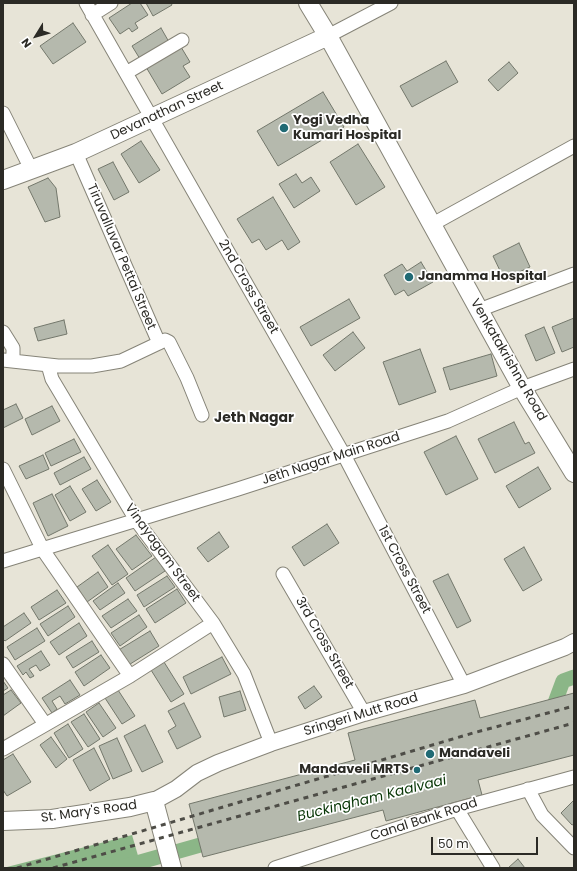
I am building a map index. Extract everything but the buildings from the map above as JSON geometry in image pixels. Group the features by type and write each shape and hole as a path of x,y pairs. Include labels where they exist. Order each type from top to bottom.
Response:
{"main road":[{"name":"Venkatakrishna Road","path":"308,3 328,36 522,388 574,473"},
{"name":"Devanathan Street","path":"3,180 76,153 328,36"},
{"name":"St. Mary's Road","path":"3,821 52,819 130,807 154,801 172,865"}],"street":[{"path":"89,9 111,3"},
{"path":"328,36 391,3"},
{"name":"2nd Cross Street","path":"89,9 344,455"},
{"path":"126,73 182,40"},
{"path":"3,113 31,169"},
{"path":"431,225 574,146"},
{"name":"Tiruvalluvar Pettai Street","path":"76,153 158,343 165,340 169,342 187,378 202,415"},
{"path":"479,310 574,274"},
{"path":"3,332 13,348 8,360 48,364 92,366 121,361 158,343"},
{"name":"Vinayagam Street","path":"48,364 52,379 136,520 213,623 244,674 271,743"},
{"name":"Jeth Nagar Main Road","path":"3,562 448,421 522,388 574,370"},
{"name":"1st Cross Street","path":"344,455 464,685"},
{"path":"3,469 42,550 130,676"},
{"name":"3rd Cross Street","path":"283,574 364,712"},
{"path":"3,749 130,676 213,623"},
{"name":"Sringeri Mutt Road","path":"154,801 176,789 197,773 218,763 271,743 364,712 464,685 565,647 574,642"},
{"path":"3,664 45,724"},
{"name":"Canal Bank Road","path":"275,868 306,864 457,809 574,777"},
{"path":"528,789 542,815 574,848"},
{"path":"457,809 493,868"}],"shaded area":[{"path":"132,835 141,866 136,868 3,868"}],"waterway":[{"name":"Buckingham Kaalvaai","path":"550,716 563,681 574,677"},
{"name":"Buckingham Kaalvaai","path":"119,868 218,840"}],"railway":[{"path":"17,868 473,733 574,706"},
{"path":"53,868 574,723"}],"place":[{"name":"Yogi Vedha Kumari Hospital","path":"284,128"},
{"name":"Janamma Hospital","path":"409,277"},
{"name":"Mandaveli","path":"430,754"},
{"name":"Mandaveli MRTS","path":"417,770"}],"district":[{"name":"Jeth Nagar","path":"254,418"}]}
